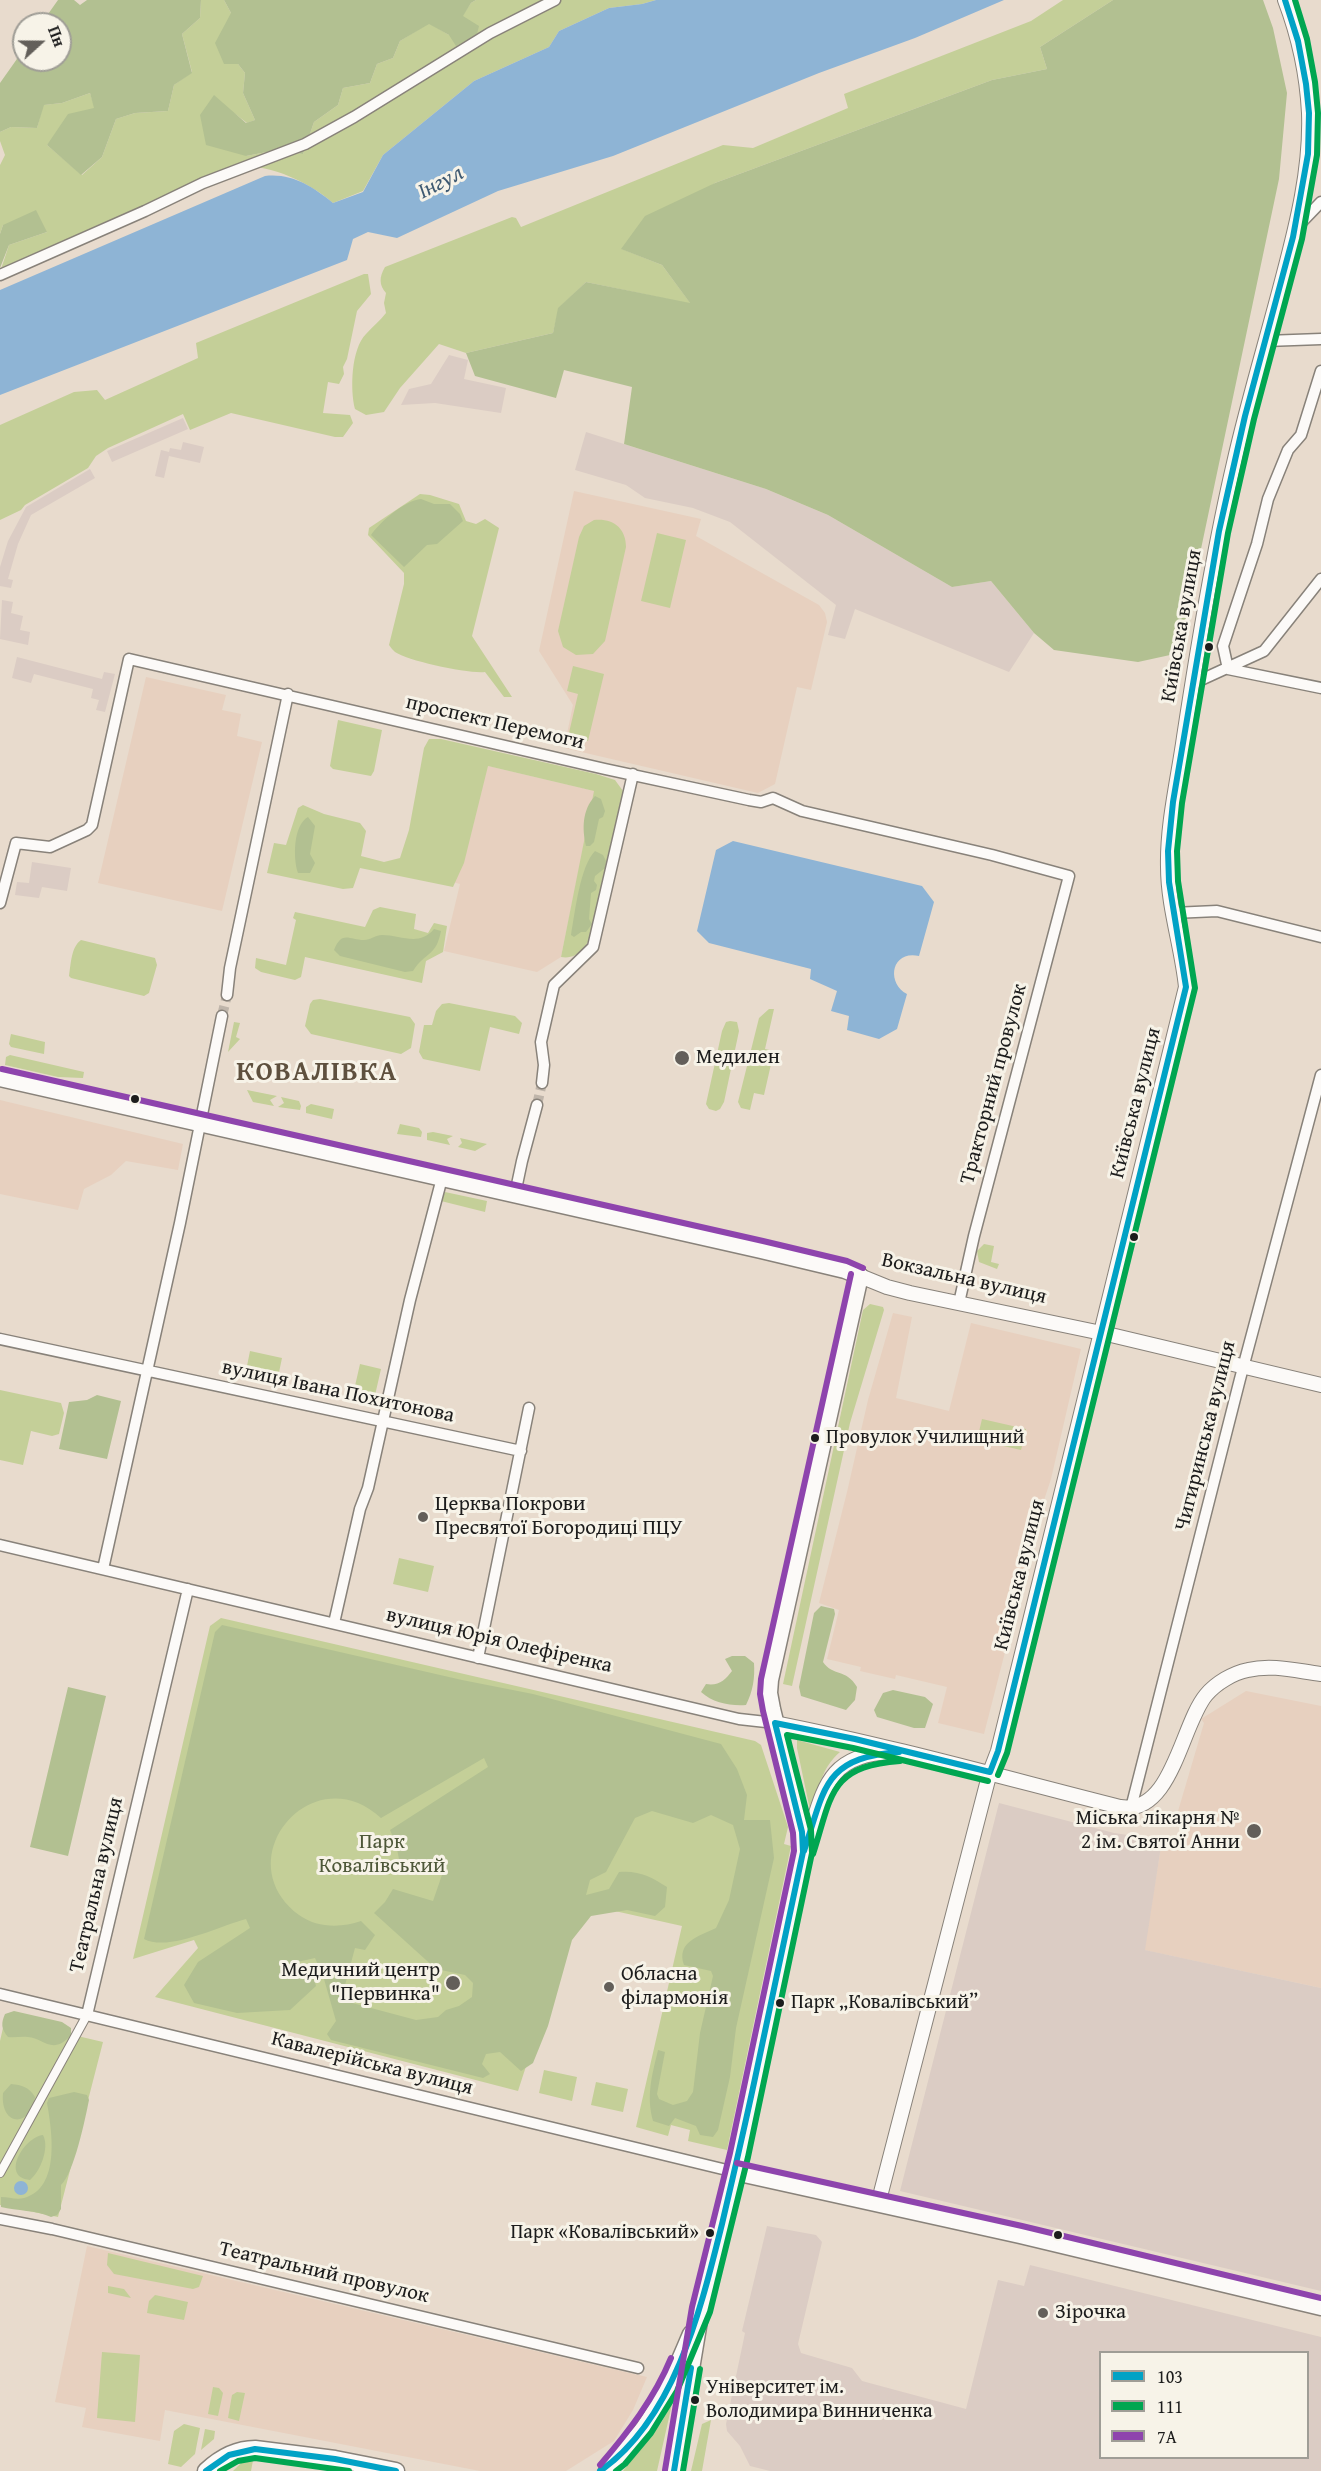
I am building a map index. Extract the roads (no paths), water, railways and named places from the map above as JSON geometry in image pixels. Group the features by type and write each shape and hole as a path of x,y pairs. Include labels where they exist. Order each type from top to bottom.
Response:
{"main road":[{"name":"Вокзальна вулиця","path":"0,1078 761,1250 845,1270 860,1276"},
{"path":"674,2471 701,2309 735,2172 803,1852 802,1832 769,1693 770,1680 860,1276"},
{"path":"735,2172 1020,2235 1321,2307"},
{"path":"608,2471 644,2427 669,2385 701,2309"},
{"path":"206,2471 235,2452 255,2449 335,2459 396,2471"},
{"path":"600,2471 619,2458"}],"street":[{"path":"0,275 146,211 203,183 305,144 354,117 490,33 555,0"},
{"name":"Київська вулиця","path":"878,2204 990,1772 1001,1740 1186,987 1183,953 1173,913 1168,871 1168,845 1192,684 1234,461 1296,228 1305,176 1309,114 1306,74 1297,34 1285,0"},
{"path":"1296,228 1321,202"},
{"path":"1266,340 1321,339"},
{"path":"1228,669 1223,646 1257,544 1268,499 1288,450 1301,435 1321,371"},
{"path":"1192,684 1264,651 1321,579"},
{"name":"проспект Перемоги","path":"0,903 16,843 50,847 87,830 92,825 129,659 761,802 773,798 802,811 992,855 1069,876"},
{"path":"1228,669 1318,686"},
{"path":"227,995 230,968 288,694"},
{"path":"542,1083 544,1072 541,1042 554,985 593,947 633,774"},
{"name":"Тракторний провулок","path":"959,1303 977,1225 1069,876"},
{"path":"1173,913 1217,911 1321,937"},
{"path":"103,1569 222,1016"},
{"name":"Чигиринська вулиця","path":"1131,1808 1243,1368 1321,1075"},
{"path":"516,1194 537,1105"},
{"path":"333,1623 410,1300 442,1178"},
{"name":"Вокзальна вулиця","path":"860,1276 887,1287 1102,1333 1321,1385"},
{"name":"вулиця Івана Похитонова","path":"0,1339 520,1451"},
{"path":"478,1658 529,1408"},
{"name":"вулиця Юрія Олефіренка","path":"0,1545 733,1718 775,1723 907,1752 1131,1808"},
{"name":"Театральна вулиця","path":"0,2174 87,2015 188,1589"},
{"path":"1131,1808 1143,1804 1158,1793 1205,1695 1216,1685 1248,1670 1273,1667 1321,1674"},
{"path":"803,1852 827,1785 832,1775 843,1764 863,1755 907,1752"},
{"name":"Кавалерійська вулиця","path":"0,1994 735,2172"},
{"name":"Театральний провулок","path":"0,2219 52,2229 638,2367"}],"water":[{"name":"Інгул","path":"656,0 1004,0 915,38 819,73 613,156 498,191 397,238 368,232 353,239 347,260 0,395 0,290 265,176 284,177 301,182 333,203 363,192 383,155 474,81 549,47 559,31 609,8"},
{"path":"733,841 922,886 934,902 919,956 910,955 897,962 894,976 896,983 907,994 897,1029 879,1039 847,1030 849,1016 831,1011 837,991 810,979 811,969 709,943 697,931 716,850"},
{"path":"21,2181 26,2183 28,2188 26,2193 21,2195 16,2193 14,2188 16,2183"}],"tunnel":[{"path":"222,1016 227,995"},
{"path":"537,1105 542,1083"}],"place":[{"name":"Медилен","path":"682,1058"},
{"name":"Провулок Училищний","path":"815,1438"},
{"name":"Церква Покрови Пресвятої Богородиці ПЦУ","path":"423,1517"},
{"name":"Міська лікарня № 2 ім. Святої Анни","path":"1254,1831"},
{"name":"Медичний центр \"Первинка\"","path":"453,1983"},
{"name":"Обласна філармонія","path":"609,1987"},
{"name":"Парк „Ковалівський”","path":"780,2003"},
{"name":"Парк «Ковалівський»","path":"710,2233"},
{"name":"Зірочка","path":"1043,2313"},
{"name":"Університет ім. Володимира Винниченка","path":"695,2400"}],"district":[{"name":"КОВАЛІВКА","path":"317,1073"}],"park label":[{"name":"Парк Ковалівський","path":"382,1855"}]}
